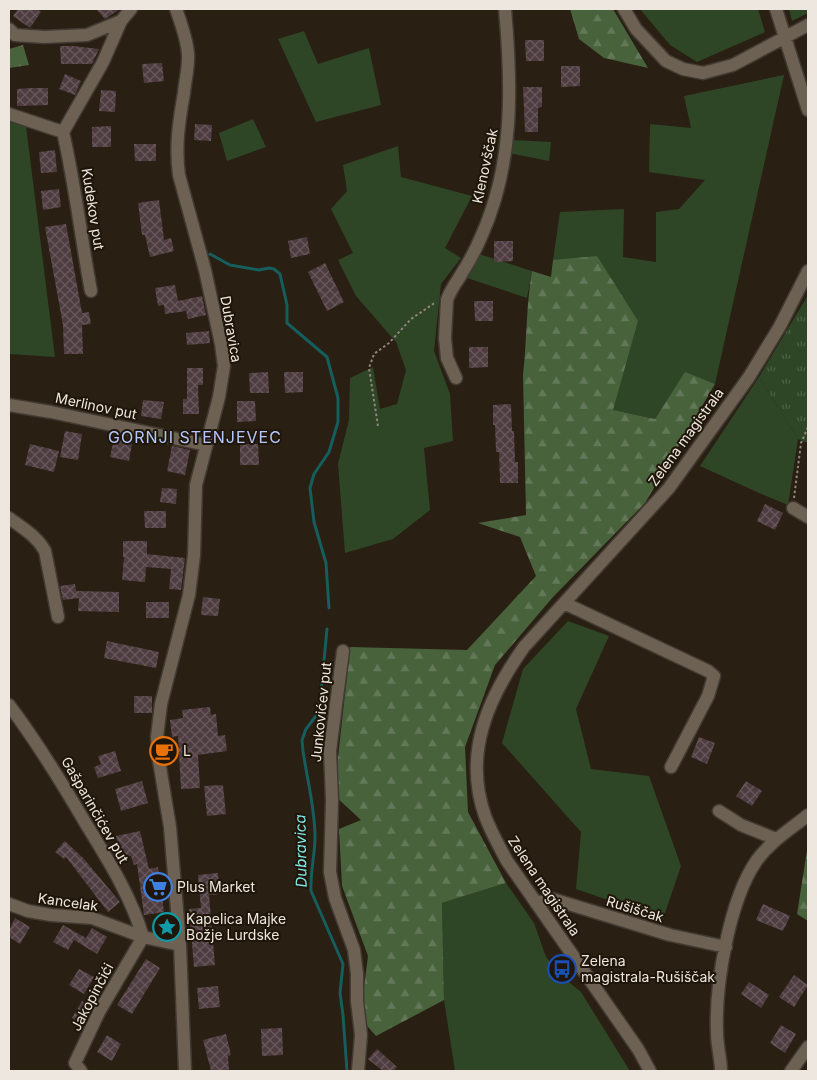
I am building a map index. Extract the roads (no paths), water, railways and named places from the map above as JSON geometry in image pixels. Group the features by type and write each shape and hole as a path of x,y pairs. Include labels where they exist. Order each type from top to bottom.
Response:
{"street":[{"path":"9,114 63,132 103,62 121,22 131,9"},
{"name":"Dubravica","path":"176,9 188,55 176,146 179,175 205,270 224,366 220,398 196,485 191,586 160,704 157,736 158,761 170,826 180,945 185,1071"},
{"name":"Klenovščak","path":"456,378 447,358 447,300 481,237 496,197 509,129 510,59 505,9"},
{"path":"624,9 636,29 666,61 683,69 703,73 733,65 808,25"},
{"path":"776,9 808,110"},
{"path":"9,29 15,35 44,37 87,36 121,22"},
{"name":"Kudekov put","path":"63,132 73,176 81,240 91,292"},
{"name":"Zelena magistrala","path":"650,1071 638,1049 507,861 485,816 479,793 477,760 482,725 496,690 524,647 669,488 749,376 780,326 808,271"},
{"name":"Merlinov put","path":"9,405 206,445"},
{"path":"792,508 808,517"},
{"path":"9,518 34,536 45,551 58,617"},
{"path":"564,603 708,671 714,676 712,688 671,767"},
{"name":"Junkovićev put","path":"343,651 330,751 332,800 330,872 335,898 354,950 361,1035 358,1071"},
{"name":"Gašparinčićev put","path":"9,705 44,752 101,848 136,914 143,937"},
{"path":"719,810 741,825 776,839"},
{"path":"721,1071 717,1035 717,1005 730,924 748,874 758,860 776,839 808,815"},
{"name":"Rušiščak","path":"536,903 552,899 670,935 726,947"},
{"name":"Kancelak","path":"9,904 28,911 51,916 92,918 143,937 180,945"},
{"name":"Jakopinčići","path":"81,1071 75,1063 99,1012 143,937"},
{"path":"791,1071 808,1047"}],"waterway":[{"name":"Dubravica","path":"210,254 230,265 259,270 269,268 274,269 280,274 287,305 287,323 327,357 338,398 338,422 329,452 314,474 310,488 314,522 326,563 329,608"},
{"name":"Dubravica","path":"327,629 319,712 306,729 302,740 315,826 311,891 343,964 340,993 347,1071"}],"place":[{"name":"L","path":"164,751"},
{"name":"Plus Market","path":"158,887"},
{"name":"Kapelica Majke Božje Lurdske","path":"167,927"},
{"name":"Zelena magistrala-Rušiščak","path":"562,969"}],"district":[{"name":"GORNJI STENJEVEC","path":"195,437"}]}
